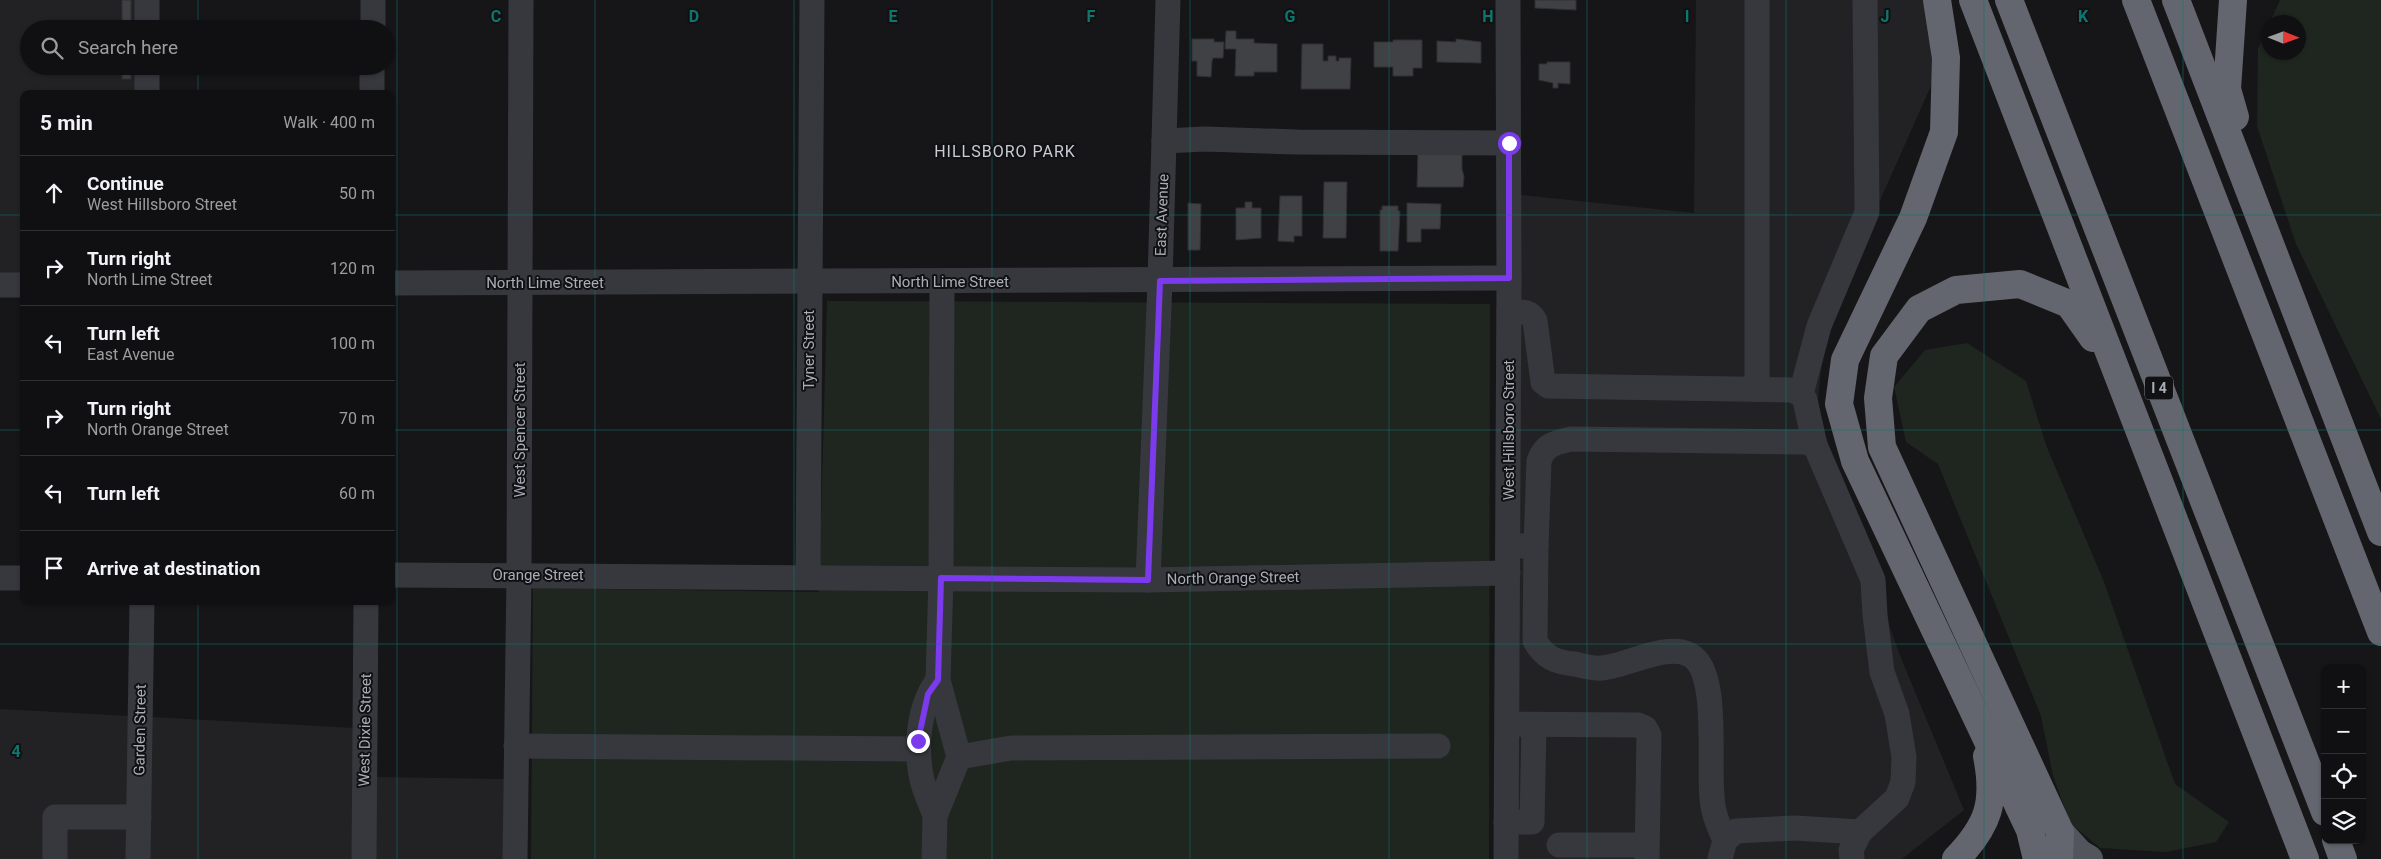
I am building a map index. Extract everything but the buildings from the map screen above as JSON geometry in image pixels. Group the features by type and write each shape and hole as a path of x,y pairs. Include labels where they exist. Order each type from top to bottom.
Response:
{"highway":[{"path":"1937,0 1946,58 1944,132 1913,218 1844,360 1839,404 1855,461 2030,830 2037,859"},
{"path":"1973,0 2305,859"},
{"name":"I 4","path":"2009,0 2321,802"},
{"path":"2136,0 2381,632"},
{"path":"2176,0 2381,532"},
{"path":"2233,0 2227,89 2273,253"},
{"path":"2059,859 2060,832 1882,447 1878,398 1884,356 1919,309 1956,290 2020,284 2069,304 2116,370"},
{"path":"1956,859 1973,841 1984,822 1990,804 1992,782 1979,720"},
{"path":"2337,844 2343,859"}],"main road":[{"path":"2060,832 2079,853 2089,859"}],"street":[{"path":"147,0 147,20"},
{"path":"373,0 373,20"},
{"name":"West Spencer Street","path":"515,859 519,575 521,0"},
{"name":"Tyner Street","path":"808,577 812,0"},
{"name":"East Avenue","path":"1148,580 1160,281 1168,0"},
{"name":"West Hillsboro Street","path":"1506,859 1509,312 1508,0"},
{"path":"1757,0 1757,389"},
{"path":"1852,859 1851,850 1860,832 1897,798 1903,782 1904,757 1897,714 1882,672 1875,615 1874,580 1815,445 1801,394 1819,326 1867,212 1865,0"},
{"path":"147,75 147,90"},
{"path":"372,75 372,90"},
{"path":"1164,141 1206,139 1297,142 1509,143"},
{"name":"North Lime Street","path":"395,283 810,283 1509,278"},
{"path":"934,859 935,816 959,757 938,680 941,578 942,282"},
{"path":"0,285 20,284"},
{"path":"1509,312 1528,312 1532,315 1535,321 1543,382 1548,386 1791,390 1801,394"},
{"path":"1722,849 1714,811 1710,690 1701,665 1690,654 1672,652 1631,659 1601,668 1556,662 1542,653 1535,641 1539,461 1541,453 1549,444 1570,439 1806,442 1815,445"},
{"path":"1508,546 1536,546"},
{"name":"North Orange Street","path":"808,577 1148,580 1508,573"},
{"name":"Orange Street","path":"395,575 808,577"},
{"path":"0,578 20,578"},
{"name":"Garden Street","path":"138,859 142,605"},
{"name":"West Dixie Street","path":"364,859 366,605"},
{"path":"935,816 922,780 918,741 928,694 938,680"},
{"path":"1507,724 1638,725 1645,728 1649,735 1647,852 1559,852 1539,837 1532,822 1534,725"},
{"path":"516,746 912,749 918,741"},
{"path":"959,757 1010,748 1438,746"},
{"path":"55,859 55,817 139,817"},
{"path":"1506,822 1532,822"},
{"path":"1722,849 1736,830 1761,828 1832,829 1860,832"}],"shaded area":[{"path":"0,0 147,0 147,20 20,20 20,75 147,75 147,90 20,90 20,285 0,285"},
{"path":"1696,0 1925,0 1934,58 1934,79 1826,322 1816,419 1899,653 1964,810 1902,859 1517,859 1521,195 1694,213"},
{"path":"2280,0 2381,0 2381,419 2296,244 2257,126 2258,49 2261,42 2261,60 2306,60 2306,15 2273,15"},
{"path":"827,301 1490,304 1489,859 531,859 533,588 819,592"},
{"path":"1967,343 2026,381 2046,445 2104,582 2175,784 2229,822 2216,842 2166,852 2100,848 2070,823 2053,776 2041,716 1938,464 1906,442 1894,387 1925,350"},
{"path":"0,709 129,716 127,859 0,859"},
{"path":"151,717 354,728 352,859 150,859"},
{"path":"376,777 504,779 503,859 375,859"}],"district":[{"name":"HILLSBORO PARK","path":"1005,151"}],"route":[{"path":"918,741 928,694 938,680 941,578 1148,580 1160,281 1509,278 1509,143"}]}
